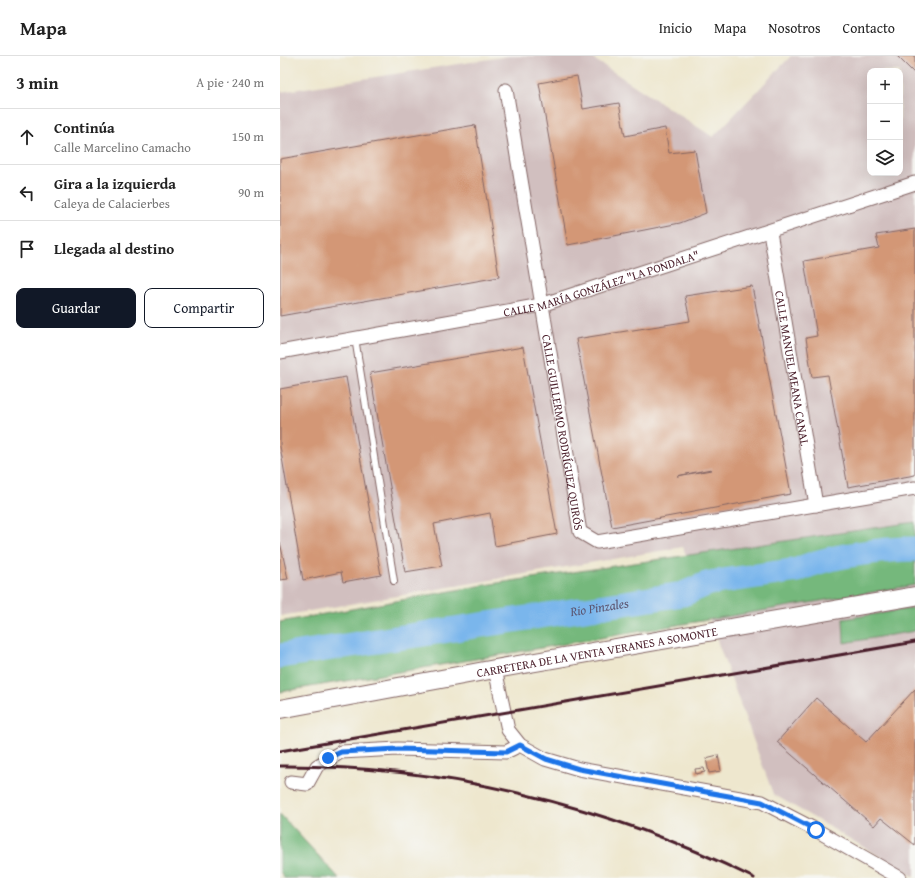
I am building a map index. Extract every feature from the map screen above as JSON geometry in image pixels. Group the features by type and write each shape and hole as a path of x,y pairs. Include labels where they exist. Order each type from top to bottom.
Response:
{"street":[{"name":"CALLE GUILLERMO RODRÍGUEZ QUIRÓS","path":"506,90 580,532 597,542 915,488"},
{"name":"CALLE MARÍA GONZÁLEZ \"LA PONDALA\"","path":"280,352 541,305 770,232 915,183"},
{"name":"CALLE MANUEL MEANA CANAL","path":"770,232 816,505"},
{"name":"CARRETERA DE LA VENTA VERANES A SOMONTE","path":"280,709 495,669 915,596"},
{"path":"495,669 508,730 520,745 546,759 579,769 762,802 816,830 900,878"},
{"path":"291,782 307,784 317,766 341,752 398,749 506,752 520,745"}],"lane":[{"path":"354,338 394,581"}],"shaded area":[{"path":"509,56 589,56 713,137 791,56 915,56 915,877 773,794 683,547 280,616 280,92"}],"green space":[{"path":"915,522 915,585 280,692 280,622 484,585"},
{"path":"915,608 915,631 844,643 843,619"},
{"path":"280,814 339,878 284,878 280,871"}],"building":[{"path":"897,56 915,56 915,74"},
{"path":"577,76 583,109 619,103 625,136 665,128 669,153 695,150 706,213 680,223 568,245 539,83"},
{"path":"475,125 499,277 280,316 280,159"},
{"path":"915,229 915,475 848,487 828,375 812,377 806,338 817,336 804,261 879,248 876,235"},
{"path":"752,286 791,494 612,527 576,339 690,321 685,296","holes":["711,469 711,470 677,476"]},
{"path":"523,347 557,534 495,546 490,513 434,524 442,566 405,572 370,373"},
{"path":"346,377 381,575 343,582 341,572 303,580 280,446 280,389"},
{"path":"280,542 288,579 280,580"},
{"path":"915,689 915,845 881,818 874,826 777,742 816,698 866,742"},
{"path":"718,755 721,771 709,773 706,758"},
{"path":"704,768 705,772 696,774 695,769"}],"waterway":[{"name":"Rio Pinzales","path":"280,656 683,594 709,583 798,570 839,557 887,550 915,549"}],"railway":[{"path":"280,751 915,642"},
{"path":"280,766 342,768 403,773 463,782 523,794 582,810 641,830 698,852 754,878"}],"route":[{"path":"328,758 341,752 398,749 506,752 520,745 546,759 579,769 762,802 816,830"}]}
